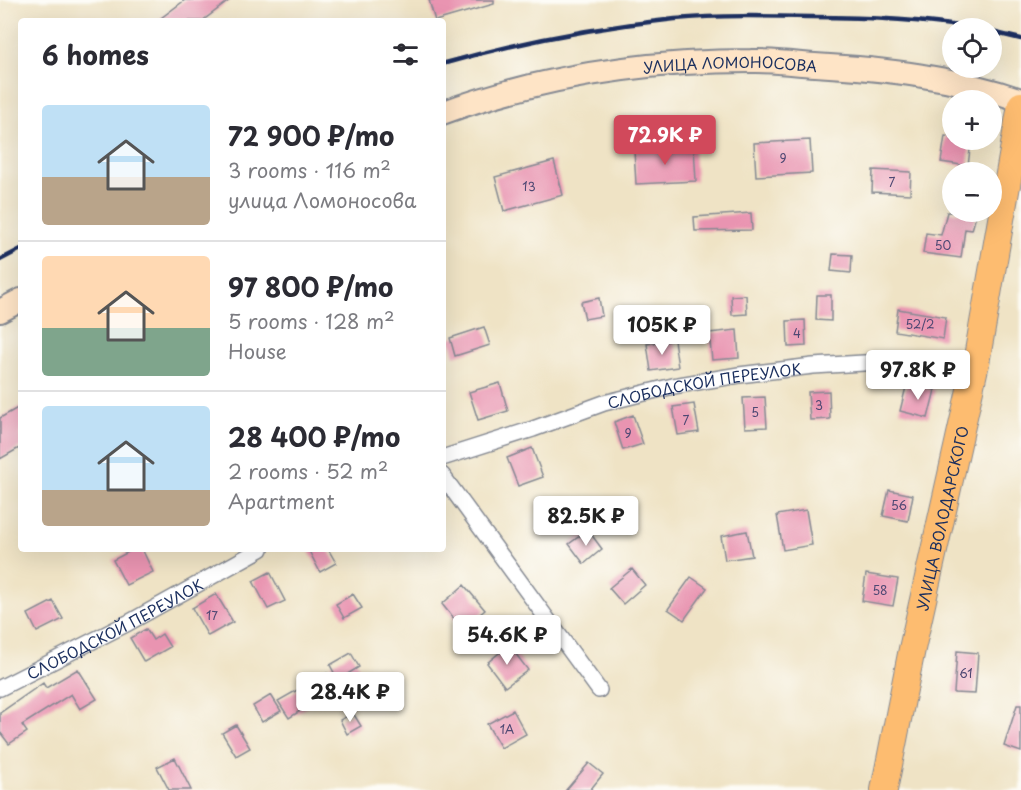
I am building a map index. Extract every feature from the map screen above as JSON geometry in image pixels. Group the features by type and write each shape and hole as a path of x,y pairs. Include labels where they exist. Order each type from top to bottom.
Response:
{"main road":[{"name":"УЛИЦА ВОЛОДАРСКОГО","path":"884,790 912,649 976,363 1021,103"}],"street":[{"name":"УЛИЦА ЛОМОНОСОВА","path":"446,112 533,85 590,72 753,60 911,74 971,84 1021,103"},
{"path":"0,311 18,302"},
{"name":"СЛОБОДСКОЙ ПЕРЕУЛОК","path":"446,457 604,403 673,386 813,366 914,360 976,363"},
{"path":"446,480 599,690"},
{"name":"СЛОБОДСКОЙ ПЕРЕУЛОК","path":"0,688 128,622 256,552"}],"building":[{"path":"185,0 230,0 206,18 161,18"},
{"path":"429,0 494,0 494,4 445,18 434,18"},
{"path":"810,140 812,173 756,176 754,143"},
{"path":"694,147 696,181 636,184 634,150"},
{"path":"943,150 970,150 968,162 941,162"},
{"path":"554,161 563,195 504,211 495,177"},
{"path":"873,170 911,172 910,194 872,192"},
{"path":"751,213 752,230 695,231 694,217"},
{"path":"944,222 974,222 972,230 965,229 961,258 923,253 926,233 941,235"},
{"path":"833,254 852,255 851,273 831,271"},
{"path":"746,295 747,314 732,315 731,296"},
{"path":"817,295 831,295 831,321 816,320"},
{"path":"599,298 602,316 585,319 581,302"},
{"path":"898,309 946,317 943,339 895,331"},
{"path":"805,320 806,346 788,347 787,321"},
{"path":"484,327 490,345 455,356 450,338"},
{"path":"737,330 739,358 712,360 709,333"},
{"path":"674,340 678,367 651,371 647,344"},
{"path":"500,383 508,411 478,420 469,392"},
{"path":"907,383 935,390 928,418 900,411"},
{"path":"829,391 830,419 810,420 808,392"},
{"path":"765,397 767,427 745,428 743,398"},
{"path":"694,404 699,432 678,435 673,407"},
{"path":"18,408 18,449 0,459 0,418"},
{"path":"633,415 643,444 623,450 614,422"},
{"path":"532,448 543,477 518,486 507,458"},
{"path":"889,490 913,495 908,521 883,516"},
{"path":"806,510 812,545 783,550 777,515"},
{"path":"588,530 602,549 584,564 569,544"},
{"path":"747,531 752,556 725,560 721,536"},
{"path":"128,552 143,552 153,572 126,585 113,560"},
{"path":"310,552 330,552 336,563 320,572"},
{"path":"632,569 645,585 623,604 609,588"},
{"path":"270,572 285,601 268,609 253,581"},
{"path":"866,574 898,579 893,606 862,601"},
{"path":"691,577 707,588 684,620 668,609"},
{"path":"464,585 485,610 462,629 442,604"},
{"path":"216,594 233,622 208,636 192,608"},
{"path":"353,594 362,608 344,618 336,604"},
{"path":"53,601 63,619 37,632 28,614"},
{"path":"146,629 153,640 162,634 170,647 144,662 130,638"},
{"path":"509,645 528,670 505,687 487,663"},
{"path":"957,651 978,653 975,694 954,693"},
{"path":"351,653 359,667 338,680 330,665"},
{"path":"78,669 97,699 80,709 71,694 22,725 27,732 9,744 0,732 0,713 43,683 46,688"},
{"path":"327,673 337,693 317,704 316,701 289,718 278,701"},
{"path":"271,695 281,711 262,722 253,706"},
{"path":"1017,705 1021,705 1021,752 1004,746"},
{"path":"513,710 526,734 501,748 487,724"},
{"path":"353,713 361,726 347,734 340,720"},
{"path":"236,725 250,748 236,756 222,733"},
{"path":"175,758 191,790 169,790 157,767"},
{"path":"589,763 603,774 590,790 566,790"}],"railway":[{"path":"446,63 558,36 616,26 692,18 726,16 872,18 942,24"},
{"path":"1002,34 1021,39"},
{"path":"0,260 18,251"}]}
